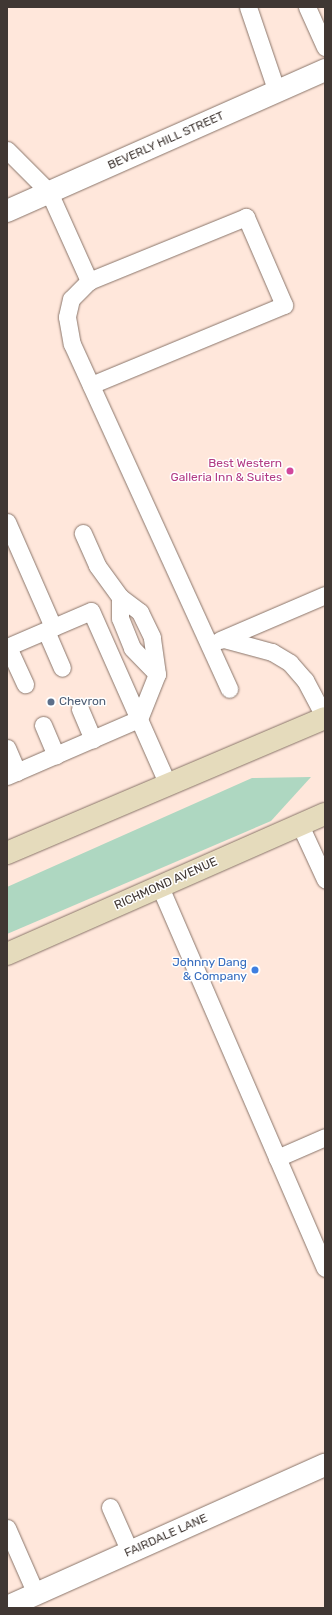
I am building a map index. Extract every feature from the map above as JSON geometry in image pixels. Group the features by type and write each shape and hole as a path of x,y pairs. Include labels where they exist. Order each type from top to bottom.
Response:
{"main road":[{"path":"7,853 168,786 325,718"},
{"name":"RICHMOND AVENUE","path":"7,954 325,814"}],"street":[{"name":"BEVERLY HILL STREET","path":"7,211 325,70"},
{"name":"FAIRDALE LANE","path":"7,1607 325,1465"}],"lane":[{"path":"248,7 277,92"},
{"path":"307,7 325,47"},
{"path":"7,150 49,192 89,281"},
{"path":"91,385 284,305 246,217 89,281 71,300 67,317 72,344 91,385 217,642 229,689"},
{"path":"7,522 50,629 62,668"},
{"path":"7,748 12,774 139,719 156,674 132,648 120,618 120,597 98,565 83,533"},
{"path":"217,642 325,595"},
{"path":"25,684 8,647 91,611 168,786"},
{"path":"217,642 272,652 290,663 305,680 325,718"},
{"path":"80,709 93,739"},
{"path":"43,725 56,755"},
{"path":"300,825 325,879"},
{"path":"160,887 325,1268"},
{"path":"277,1158 325,1137"},
{"path":"110,1507 130,1552"},
{"path":"7,1528 36,1594"}],"green space":[{"path":"311,777 271,821 7,934 7,887 252,778"}],"place":[{"name":"Best Western Galleria Inn & Suites","path":"290,471"},
{"name":"Chevron","path":"51,702"},
{"name":"Johnny Dang & Company","path":"255,970"}]}
